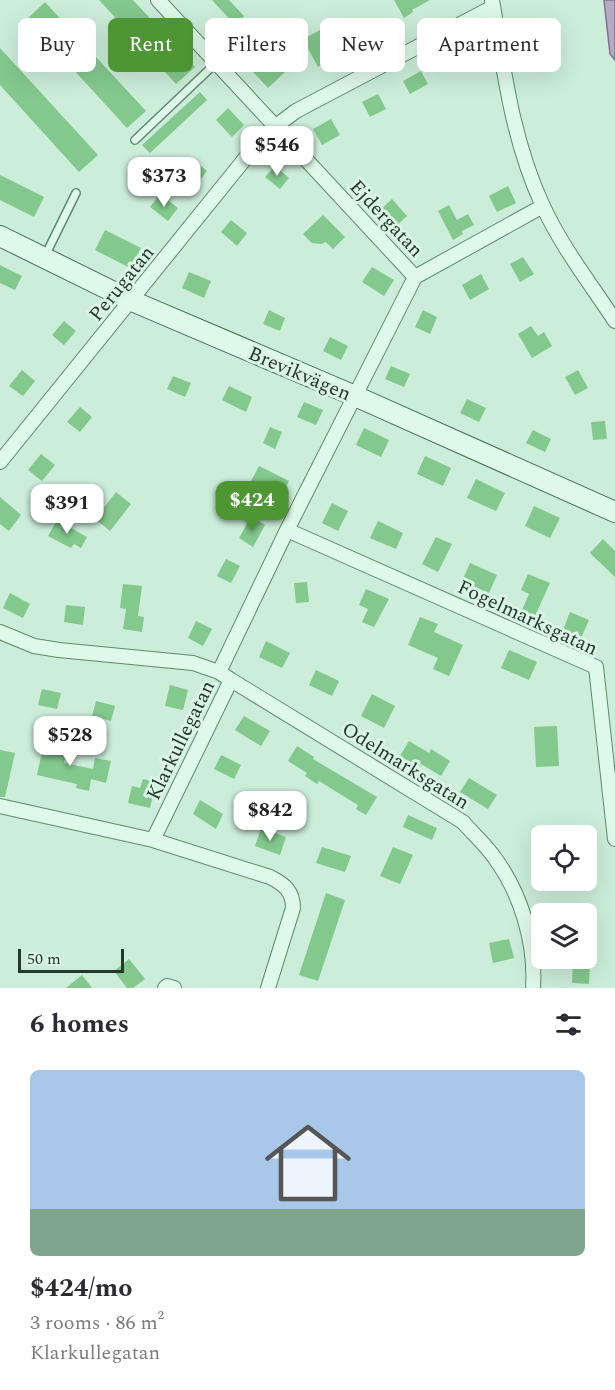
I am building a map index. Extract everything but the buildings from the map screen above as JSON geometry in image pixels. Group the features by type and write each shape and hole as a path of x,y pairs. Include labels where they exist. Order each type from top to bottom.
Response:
{"street":[{"name":"Ejdergatan","path":"159,0 205,50"},
{"name":"Perugatan","path":"0,462 248,155 276,126 296,111 492,3"},
{"path":"492,3 513,124 533,185 559,237 615,321"},
{"name":"Ejdergatan","path":"225,72 414,277"},
{"path":"414,277 543,206"},
{"name":"Brevikvägen","path":"0,236 132,301 355,396 611,513"},
{"name":"Klarkullegatan","path":"153,840 231,680 219,672 287,530 414,277"},
{"name":"Fogelmarksgatan","path":"287,530 596,667 615,839"},
{"path":"0,632 34,646 193,663 219,672"},
{"name":"Odelmarksgatan","path":"231,680 463,822 494,856 518,899 530,941 534,971 533,988"},
{"path":"0,806 153,840 270,877 282,883 293,898 293,908 268,988"},
{"path":"165,988 168,986 174,988"}],"lane":[{"path":"135,140 206,72"},
{"path":"44,258 76,193"}],"shaded area":[{"path":"604,0 615,0 615,60 610,54"}]}
